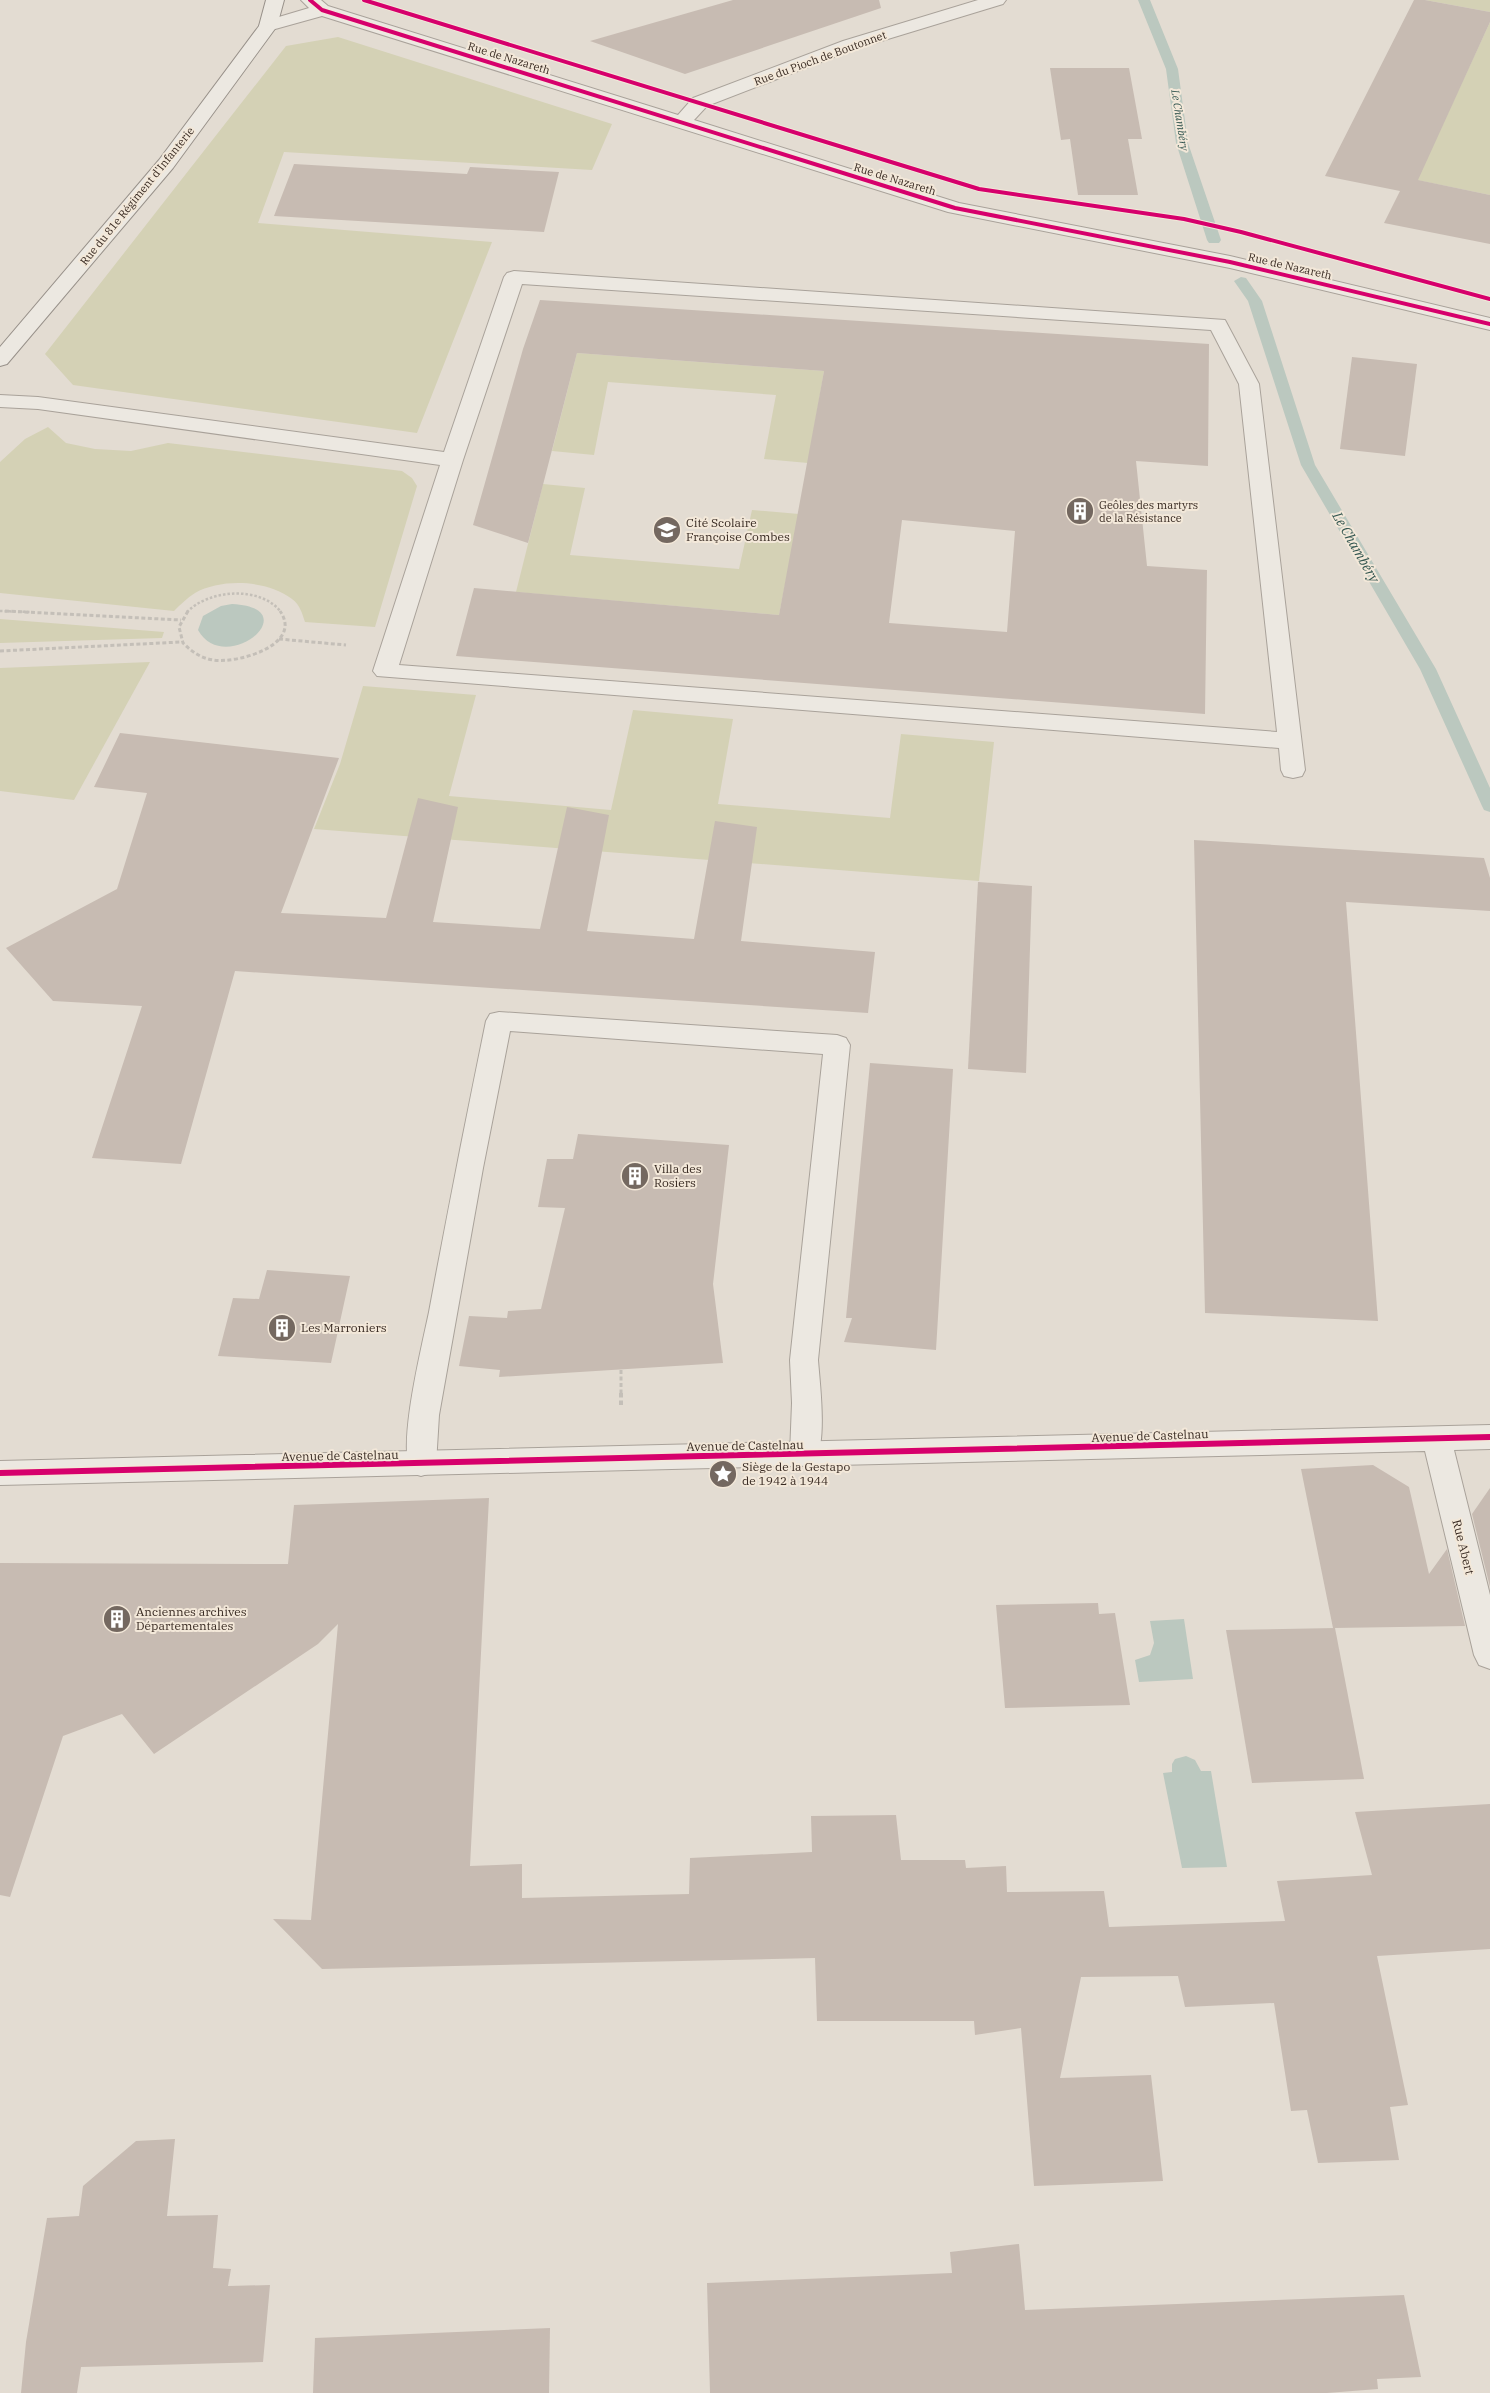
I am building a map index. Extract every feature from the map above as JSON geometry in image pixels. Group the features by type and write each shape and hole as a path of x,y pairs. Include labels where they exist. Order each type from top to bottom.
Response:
{"street":[{"name":"Rue du 81e Régiment d'Infanterie","path":"0,360 166,164 268,26 274,0"},
{"name":"Rue du Pioch de Boutonnet","path":"681,123 700,102 710,98 848,45 997,0"},
{"path":"268,26 316,5"},
{"name":"Rue de Nazareth","path":"316,5 681,123 955,208 1230,262 1490,324"},
{"path":"1290,741 385,671 452,460 514,277 1218,324 1249,384 1290,741 1293,770"},
{"path":"0,401 38,403 452,460"},
{"path":"422,1464 424,1415 469,1168 499,1021 837,1045 804,1360 807,1403 805,1454"},
{"name":"Avenue de Castelnau","path":"0,1473 1490,1437"},
{"name":"Rue Abert","path":"1437,1438 1445,1479 1490,1655"}],"path":[{"path":"227,594 252,595 266,600 277,608 284,617 284,628 279,639 268,649 253,656 219,661 190,651 181,642 178,631 181,620 202,601 227,594"},
{"path":"0,611 181,620"},
{"path":"279,639 392,649"},
{"path":"0,651 181,642"},
{"path":"621,1370 621,1408"}],"shaded area":[{"path":"1425,0 1490,0 1490,12"},
{"path":"1490,22 1490,195 1417,180"},
{"path":"338,37 612,124 592,170 284,152 258,223 492,242 417,433 73,385 45,354 286,46"},
{"path":"577,353 824,371 808,463 764,459 776,395 608,382 594,455 552,451"},
{"path":"48,427 66,443 95,449 131,451 168,443 402,471 412,478 417,486 375,627 305,622 302,612 292,599 270,588 244,583 231,583 206,588 192,595 174,611 0,593 0,462 25,439"},
{"path":"543,484 585,488 570,555 739,569 752,510 799,514 779,615 516,592"},
{"path":"232,604 254,608 263,616 262,627 254,636 241,644 226,647 210,643 198,630 203,616 221,606"},
{"path":"0,619 164,632 162,638 0,643"},
{"path":"150,662 74,800 0,791 0,668"},
{"path":"363,686 476,695 449,796 611,810 633,710 733,719 718,804 890,818 901,734 994,742 979,881 314,829 340,764"},
{"path":"1184,1619 1193,1679 1139,1682 1135,1660 1150,1655 1154,1643 1150,1621"},
{"path":"1186,1756 1195,1760 1201,1771 1211,1771 1227,1867 1182,1868 1163,1773 1172,1772 1172,1764 1175,1759"}],"building":[{"path":"733,0 879,0 881,8 685,74 590,41"},
{"path":"1414,0 1425,0 1490,12 1490,22 1418,180 1490,195 1490,244 1384,223 1400,191 1325,176"},
{"path":"1050,68 1129,68 1142,139 1128,139 1138,195 1078,195 1070,139 1061,140"},
{"path":"294,164 467,174 470,167 559,172 544,232 274,216"},
{"path":"540,300 1209,344 1208,466 1136,461 1147,566 1207,570 1205,714 456,656 474,588 779,615 824,371 577,353 528,543 473,525 523,349","holes":["902,520 1015,531 1007,632 889,623"]},
{"path":"1352,357 1417,364 1405,456 1340,449"},
{"path":"120,733 339,758 281,913 386,918 418,798 458,807 433,922 540,929 567,807 609,815 587,931 694,939 715,821 757,827 741,941 875,952 868,1013 235,971 181,1164 92,1158 142,1006 53,1001 6,948 117,889 147,793 94,787"},
{"path":"1194,840 1484,858 1490,878 1490,911 1346,902 1378,1321 1205,1313"},
{"path":"978,882 1032,886 1026,1073 968,1069"},
{"path":"870,1063 953,1069 936,1350 844,1342 852,1318 846,1318"},
{"path":"578,1134 729,1145 713,1284 723,1363 499,1377 500,1370 459,1366 469,1316 507,1318 508,1311 541,1309 565,1208 538,1207 547,1159 573,1159"},
{"name":"Les Marroniers","path":"267,1270 350,1276 331,1363 218,1356 233,1298 259,1299"},
{"path":"1373,1465 1409,1487 1429,1574 1447,1549 1465,1626 1333,1628 1301,1469"},
{"path":"1490,1488 1490,1587 1472,1514"},
{"path":"489,1498 470,1866 522,1864 522,1898 689,1894 690,1858 812,1852 811,1816 896,1815 901,1860 965,1860 966,1868 1006,1866 1007,1892 1104,1891 1109,1927 1285,1921 1277,1881 1372,1875 1355,1812 1490,1804 1490,1949 1377,1956 1408,2105 1390,2107 1399,2160 1318,2163 1307,2110 1291,2111 1274,2003 1185,2007 1178,1976 1081,1977 1060,2078 1151,2075 1163,2181 1034,2186 1021,2028 975,2035 974,2021 817,2021 815,1958 322,1969 273,1919 311,1920 338,1624 318,1644 154,1754 122,1714 63,1736 10,1897 0,1895 0,1563 288,1564 294,1505"},
{"path":"1098,1603 1099,1614 1115,1613 1130,1705 1005,1708 996,1605"},
{"path":"1335,1628 1364,1779 1252,1783 1226,1630"},
{"path":"175,2139 167,2216 218,2215 213,2268 231,2269 228,2286 270,2285 263,2362 81,2367 77,2393 21,2393 26,2342 47,2218 79,2216 83,2186 136,2141"},
{"path":"1019,2244 1025,2310 1404,2295 1421,2377 1377,2379 1378,2389 1327,2393 710,2393 707,2283 952,2273 950,2252"},
{"path":"550,2328 549,2393 313,2393 315,2338"}],"waterway":[{"name":"Le Chambéry","path":"1144,0 1172,69 1182,143 1214,240"},
{"name":"Le Chambéry","path":"1241,281 1255,301 1308,465 1428,669 1490,806"}],"cycle path":[{"path":"310,0 322,10 955,208 1230,262 1490,324"},
{"path":"364,0 979,189 1184,219 1241,232 1490,299"},
{"path":"0,1473 1490,1437"}],"place":[{"name":"Geôles des martyrs de la Résistance","path":"1080,511"},
{"name":"Cité Scolaire Françoise Combes","path":"667,530"},
{"name":"Villa des Rosiers","path":"635,1176"},
{"name":"Les Marroniers","path":"282,1328"},
{"name":"Siège de la Gestapo de 1942 à 1944","path":"723,1474"},
{"name":"Anciennes archives Départementales","path":"117,1619"}]}
